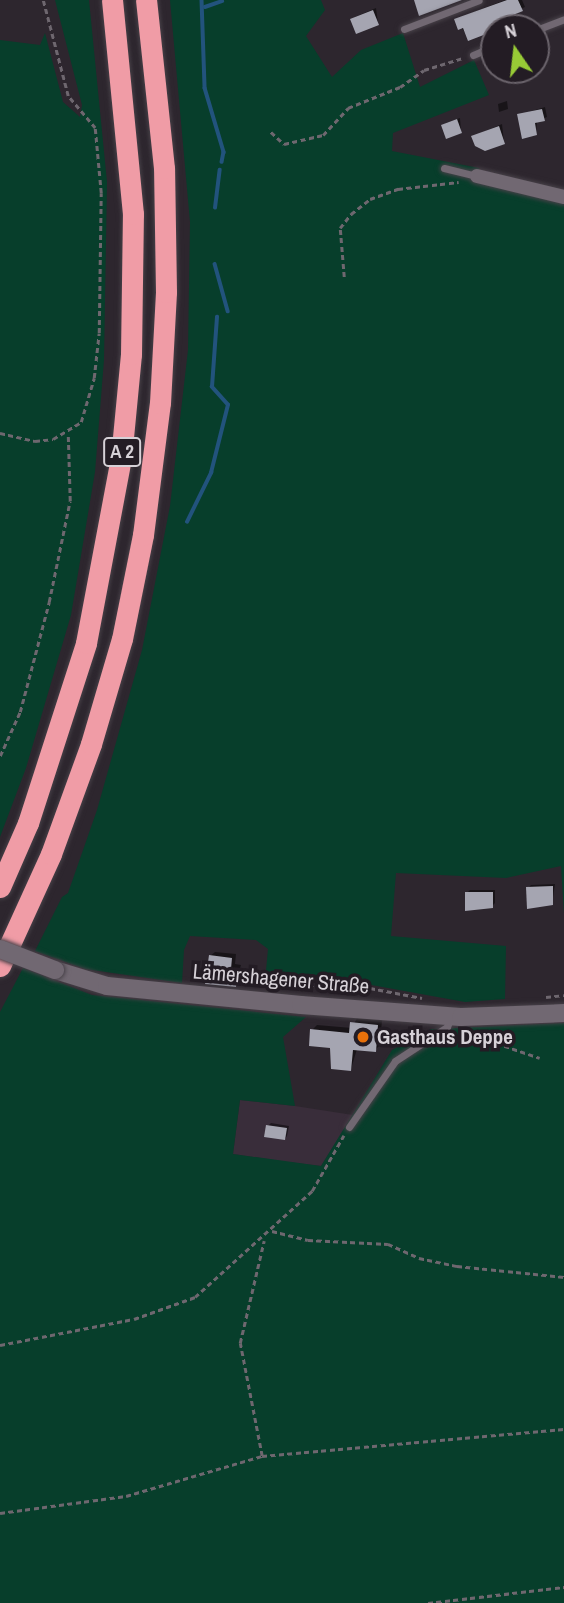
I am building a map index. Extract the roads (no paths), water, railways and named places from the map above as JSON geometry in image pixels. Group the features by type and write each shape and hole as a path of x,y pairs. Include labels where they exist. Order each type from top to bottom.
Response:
{"highway":[{"name":"A 2","path":"0,887 28,823 86,643 121,458 131,354 133,214 112,0"},
{"name":"A 2","path":"0,967 51,854 91,744 122,639 143,535 160,403 166,292 164,168 146,0"}],"main road":[{"name":"Lämershagener Straße","path":"0,949 89,982 137,989 449,1021 564,1013"}],"street":[{"path":"477,176 564,197"}],"lane":[{"path":"404,29 479,0"},
{"path":"473,55 480,52"},
{"path":"444,168 477,176"},
{"path":"349,1127 396,1061 449,1021"}],"waterway":[{"path":"202,0 205,88 224,152 222,162"},
{"path":"205,7 222,1"},
{"path":"215,208 220,170"},
{"path":"215,264 228,311"},
{"path":"187,522 211,473 228,405 212,387 217,317"}],"place":[{"name":"Gasthaus Deppe","path":"363,1037"}]}
